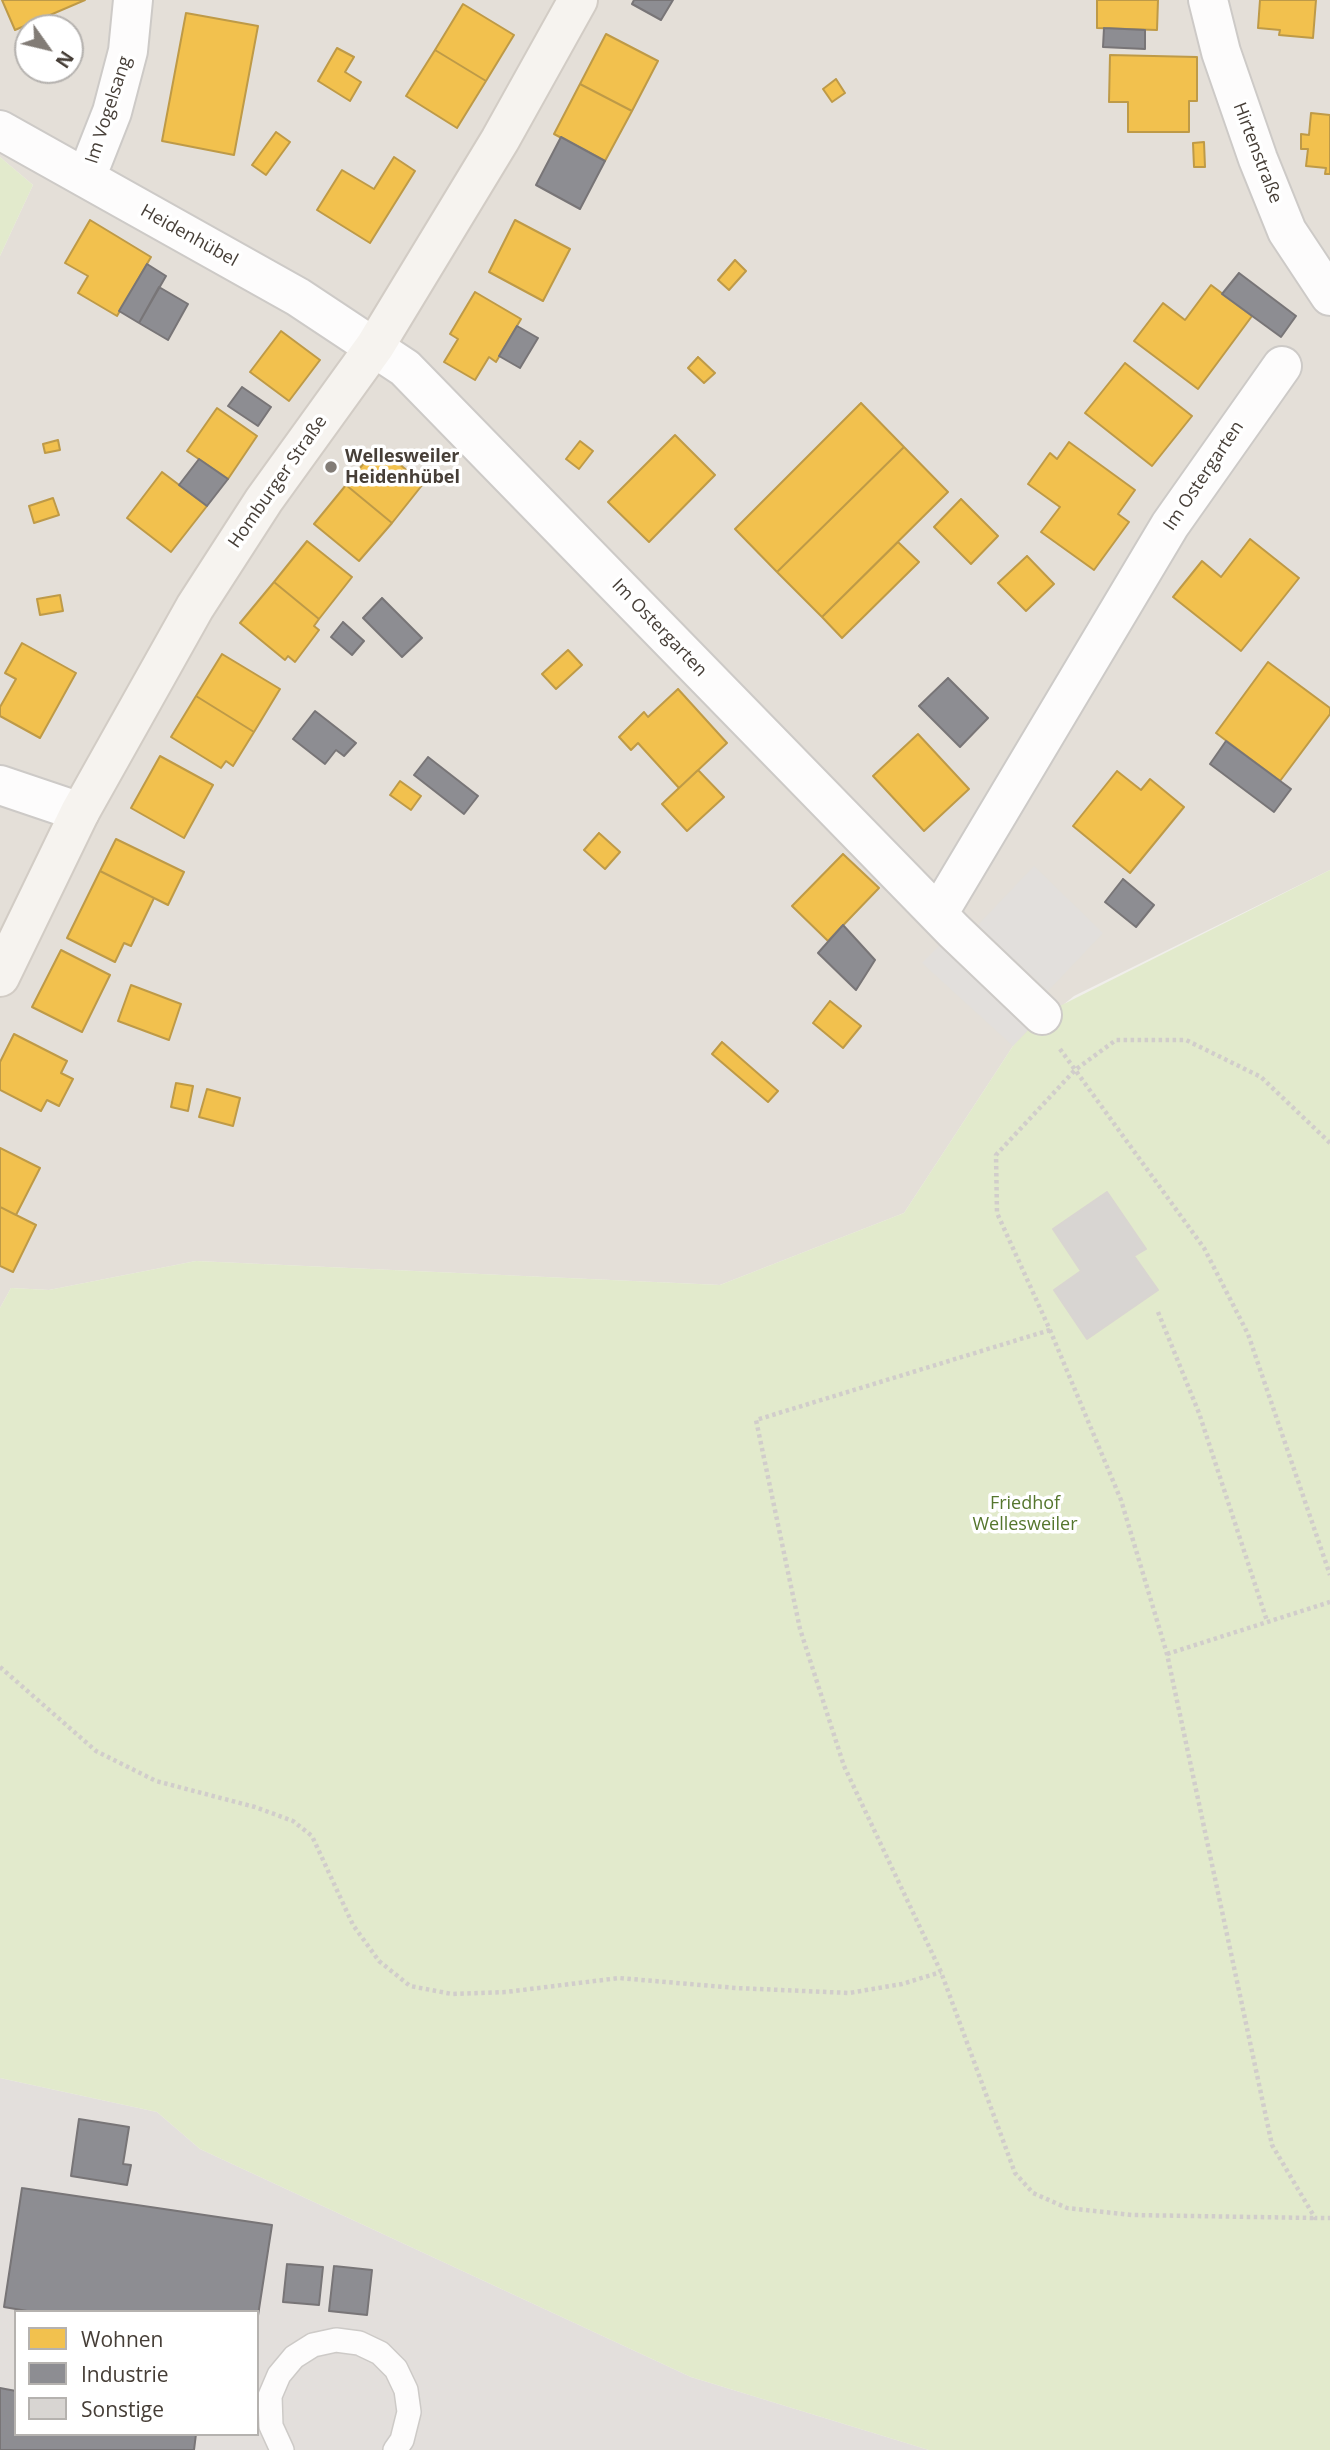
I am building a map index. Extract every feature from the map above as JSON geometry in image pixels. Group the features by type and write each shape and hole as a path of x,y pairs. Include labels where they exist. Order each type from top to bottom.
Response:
{"main road":[{"name":"Homburger Straße","path":"0,977 80,812 202,596 264,499 375,346 500,140 578,0"}],"street":[{"name":"Im Vogelsang","path":"86,178 112,112 128,51 133,0"},
{"name":"Hirtenstraße","path":"1208,0 1225,64 1258,159 1287,231 1330,296"},
{"name":"Heidenhübel","path":"0,130 298,297 375,346"},
{"name":"Im Ostergarten","path":"375,346 405,368 939,914 1042,1014"},
{"name":"Im Ostergarten","path":"939,914 1170,525 1282,366"},
{"path":"0,785 80,812"}],"lane":[{"path":"282,2450 271,2426 270,2396 279,2375 293,2357 313,2345 336,2340 359,2343 396,2369 406,2390 409,2412 402,2440 395,2450"}],"path":[{"path":"1042,1014 1060,1049 1204,1248 1248,1334 1330,1575"},
{"path":"1315,2218 1272,2145 1167,1654 1121,1500 1051,1330 997,1213 996,1155 1075,1070 1116,1040 1186,1040 1261,1077 1330,1143"},
{"path":"1158,1312 1199,1413 1267,1621"},
{"path":"1051,1330 756,1420 800,1629 844,1766 942,1972 1015,2172 1033,2193 1067,2208 1132,2216 1330,2218"},
{"path":"1167,1654 1330,1602"},
{"path":"0,1667 96,1751 156,1781 255,1807 293,1821 312,1836 353,1925 379,1961 410,1986 452,1994 506,1992 619,1978 736,1988 849,1993 902,1984 942,1972"}],"shaded area":[{"path":"0,0 1330,0 1330,870 1074,996 1013,1046 904,1213 720,1285 196,1261 49,1290 11,1288 0,1308 0,256 33,185 0,157"},
{"path":"1034,866 1103,933 1048,991 978,925"},
{"path":"954,931 1042,1015 1013,1046 922,963"},
{"path":"0,2078 157,2112 200,2149 691,2377 929,2450 0,2450"}],"green space":[{"path":"0,157 33,185 0,256"},
{"name":"Friedhof Wellesweiler","path":"1330,870 1330,2450 929,2450 691,2377 200,2149 157,2112 0,2078 0,1308 11,1288 49,1290 196,1261 720,1285 904,1213 1013,1046 1042,1015"}],"building: Wohnen":[{"path":"2,0 85,0 52,14 14,14 14,28"},
{"path":"1097,0 1158,0 1157,30 1097,28"},
{"path":"1260,0 1316,0 1313,38 1279,35 1280,30 1258,28"},
{"path":"463,4 514,35 486,81 435,50"},
{"path":"186,13 258,26 234,155 162,141"},
{"path":"606,34 658,61 632,111 580,84"},
{"path":"337,48 354,57 345,72 361,82 350,101 318,81"},
{"path":"435,50 486,81 457,128 406,96"},
{"path":"1110,55 1197,57 1197,101 1189,101 1189,132 1128,132 1128,102 1109,102"},
{"path":"836,79 845,93 832,102 823,89"},
{"path":"580,84 632,111 605,161 554,134"},
{"path":"1311,113 1330,115 1330,174 1325,174 1326,168 1306,166 1308,149 1301,149 1301,134 1309,135"},
{"path":"276,132 290,142 266,175 252,165"},
{"path":"1204,142 1205,167 1194,167 1193,143"},
{"path":"394,157 415,171 370,243 317,210 342,170 374,189"},
{"path":"90,220 151,257 117,316 78,293 88,276 65,263"},
{"path":"515,220 570,249 543,301 489,272"},
{"path":"735,260 746,271 729,290 718,280"},
{"path":"1211,285 1252,316 1198,389 1134,341 1163,303 1185,320"},
{"path":"475,292 521,319 496,362 489,357 475,380 444,362 458,339 450,334"},
{"path":"281,331 320,360 289,401 250,372"},
{"path":"698,357 715,373 704,383 688,368"},
{"path":"1125,363 1192,416 1152,466 1085,413"},
{"path":"861,403 904,447 777,572 735,529"},
{"path":"217,408 257,436 228,479 187,451"},
{"path":"675,435 715,475 649,542 608,502"},
{"path":"58,440 60,450 45,453 43,444"},
{"path":"580,441 593,451 579,469 566,459"},
{"path":"1069,442 1135,490 1118,514 1129,522 1094,570 1041,532 1060,507 1028,484 1050,453 1057,459"},
{"path":"378,446 423,484 392,523 346,485"},
{"path":"904,447 948,492 822,617 777,572"},
{"path":"162,472 207,506 171,552 127,518"},
{"path":"346,485 392,523 359,561 314,524"},
{"path":"53,498 59,515 34,523 29,506"},
{"path":"961,499 998,536 971,564 934,527"},
{"path":"1250,539 1299,578 1241,651 1173,597 1202,561 1221,577"},
{"path":"307,541 352,577 319,619 274,582"},
{"path":"898,542 919,562 842,638 822,617"},
{"path":"1027,556 1054,584 1026,611 998,583"},
{"path":"274,582 319,619 314,626 319,630 295,662 288,656 285,660 240,623"},
{"path":"60,595 63,611 40,615 37,599"},
{"path":"22,643 76,673 40,738 0,716 0,707 16,679 5,673"},
{"path":"568,650 582,665 556,689 542,674"},
{"path":"222,654 280,689 254,732 196,696"},
{"path":"1268,662 1330,708 1330,714 1280,781 1216,733"},
{"path":"678,689 727,743 679,788 638,743 631,750 619,737 644,712 648,717"},
{"path":"196,696 254,732 233,766 226,761 221,768 171,737"},
{"path":"918,734 969,789 924,831 873,776"},
{"path":"160,756 213,785 184,838 131,808"},
{"path":"698,770 724,797 687,831 662,804"},
{"path":"1117,771 1141,790 1150,779 1184,807 1130,873 1073,826"},
{"path":"400,781 421,796 411,810 390,795"},
{"path":"599,833 620,852 605,869 584,850"},
{"path":"116,839 184,872 168,905 100,871"},
{"path":"843,854 879,888 828,941 792,906"},
{"path":"100,871 154,898 131,946 124,943 115,962 67,938"},
{"path":"61,950 110,975 82,1032 32,1007"},
{"path":"131,985 181,1004 169,1040 118,1021"},
{"path":"830,1001 861,1026 843,1048 813,1023"},
{"path":"14,1034 67,1061 61,1073 73,1079 59,1106 47,1100 41,1111 0,1090 0,1062"},
{"path":"722,1042 778,1091 768,1102 712,1054"},
{"path":"176,1083 193,1086 188,1111 171,1107"},
{"path":"207,1089 240,1098 233,1126 199,1117"},
{"path":"0,1148 40,1168 16,1215 0,1207"},
{"path":"0,1207 36,1225 13,1272 0,1266"}],"building: Industrie":[{"path":"634,0 673,0 661,20 632,4"},
{"path":"1104,28 1145,30 1145,49 1103,47"},
{"path":"561,137 605,161 580,209 536,185"},
{"path":"147,264 166,276 139,323 119,311"},
{"path":"1239,273 1296,316 1281,337 1222,294"},
{"path":"159,287 188,304 168,340 139,323"},
{"path":"517,326 538,338 520,368 499,356"},
{"path":"242,387 271,407 258,426 228,406"},
{"path":"199,459 228,479 207,506 179,485"},
{"path":"382,598 422,638 402,657 363,618"},
{"path":"343,622 364,641 352,655 331,637"},
{"path":"948,678 988,718 960,747 919,706"},
{"path":"315,711 356,743 344,756 336,750 325,764 293,739"},
{"path":"1226,741 1291,789 1274,812 1210,764"},
{"path":"428,757 478,796 464,814 414,775"},
{"path":"1123,879 1154,905 1136,927 1105,902"},
{"path":"843,925 875,960 856,990 818,953"},
{"path":"79,2119 129,2127 123,2164 131,2165 127,2185 71,2176"},
{"path":"22,2188 272,2225 259,2310 21,2310 4,2307"},
{"path":"287,2264 323,2267 319,2305 283,2302"},
{"path":"334,2266 372,2270 367,2315 329,2311"},
{"path":"0,2388 14,2391 14,2436 196,2436 194,2450 0,2450"}],"building: Sonstige":[{"path":"1107,1192 1146,1249 1134,1256 1158,1290 1087,1339 1054,1290 1081,1271 1053,1229"}],"place":[{"name":"Wellesweiler Heidenhübel","path":"331,467"}]}
